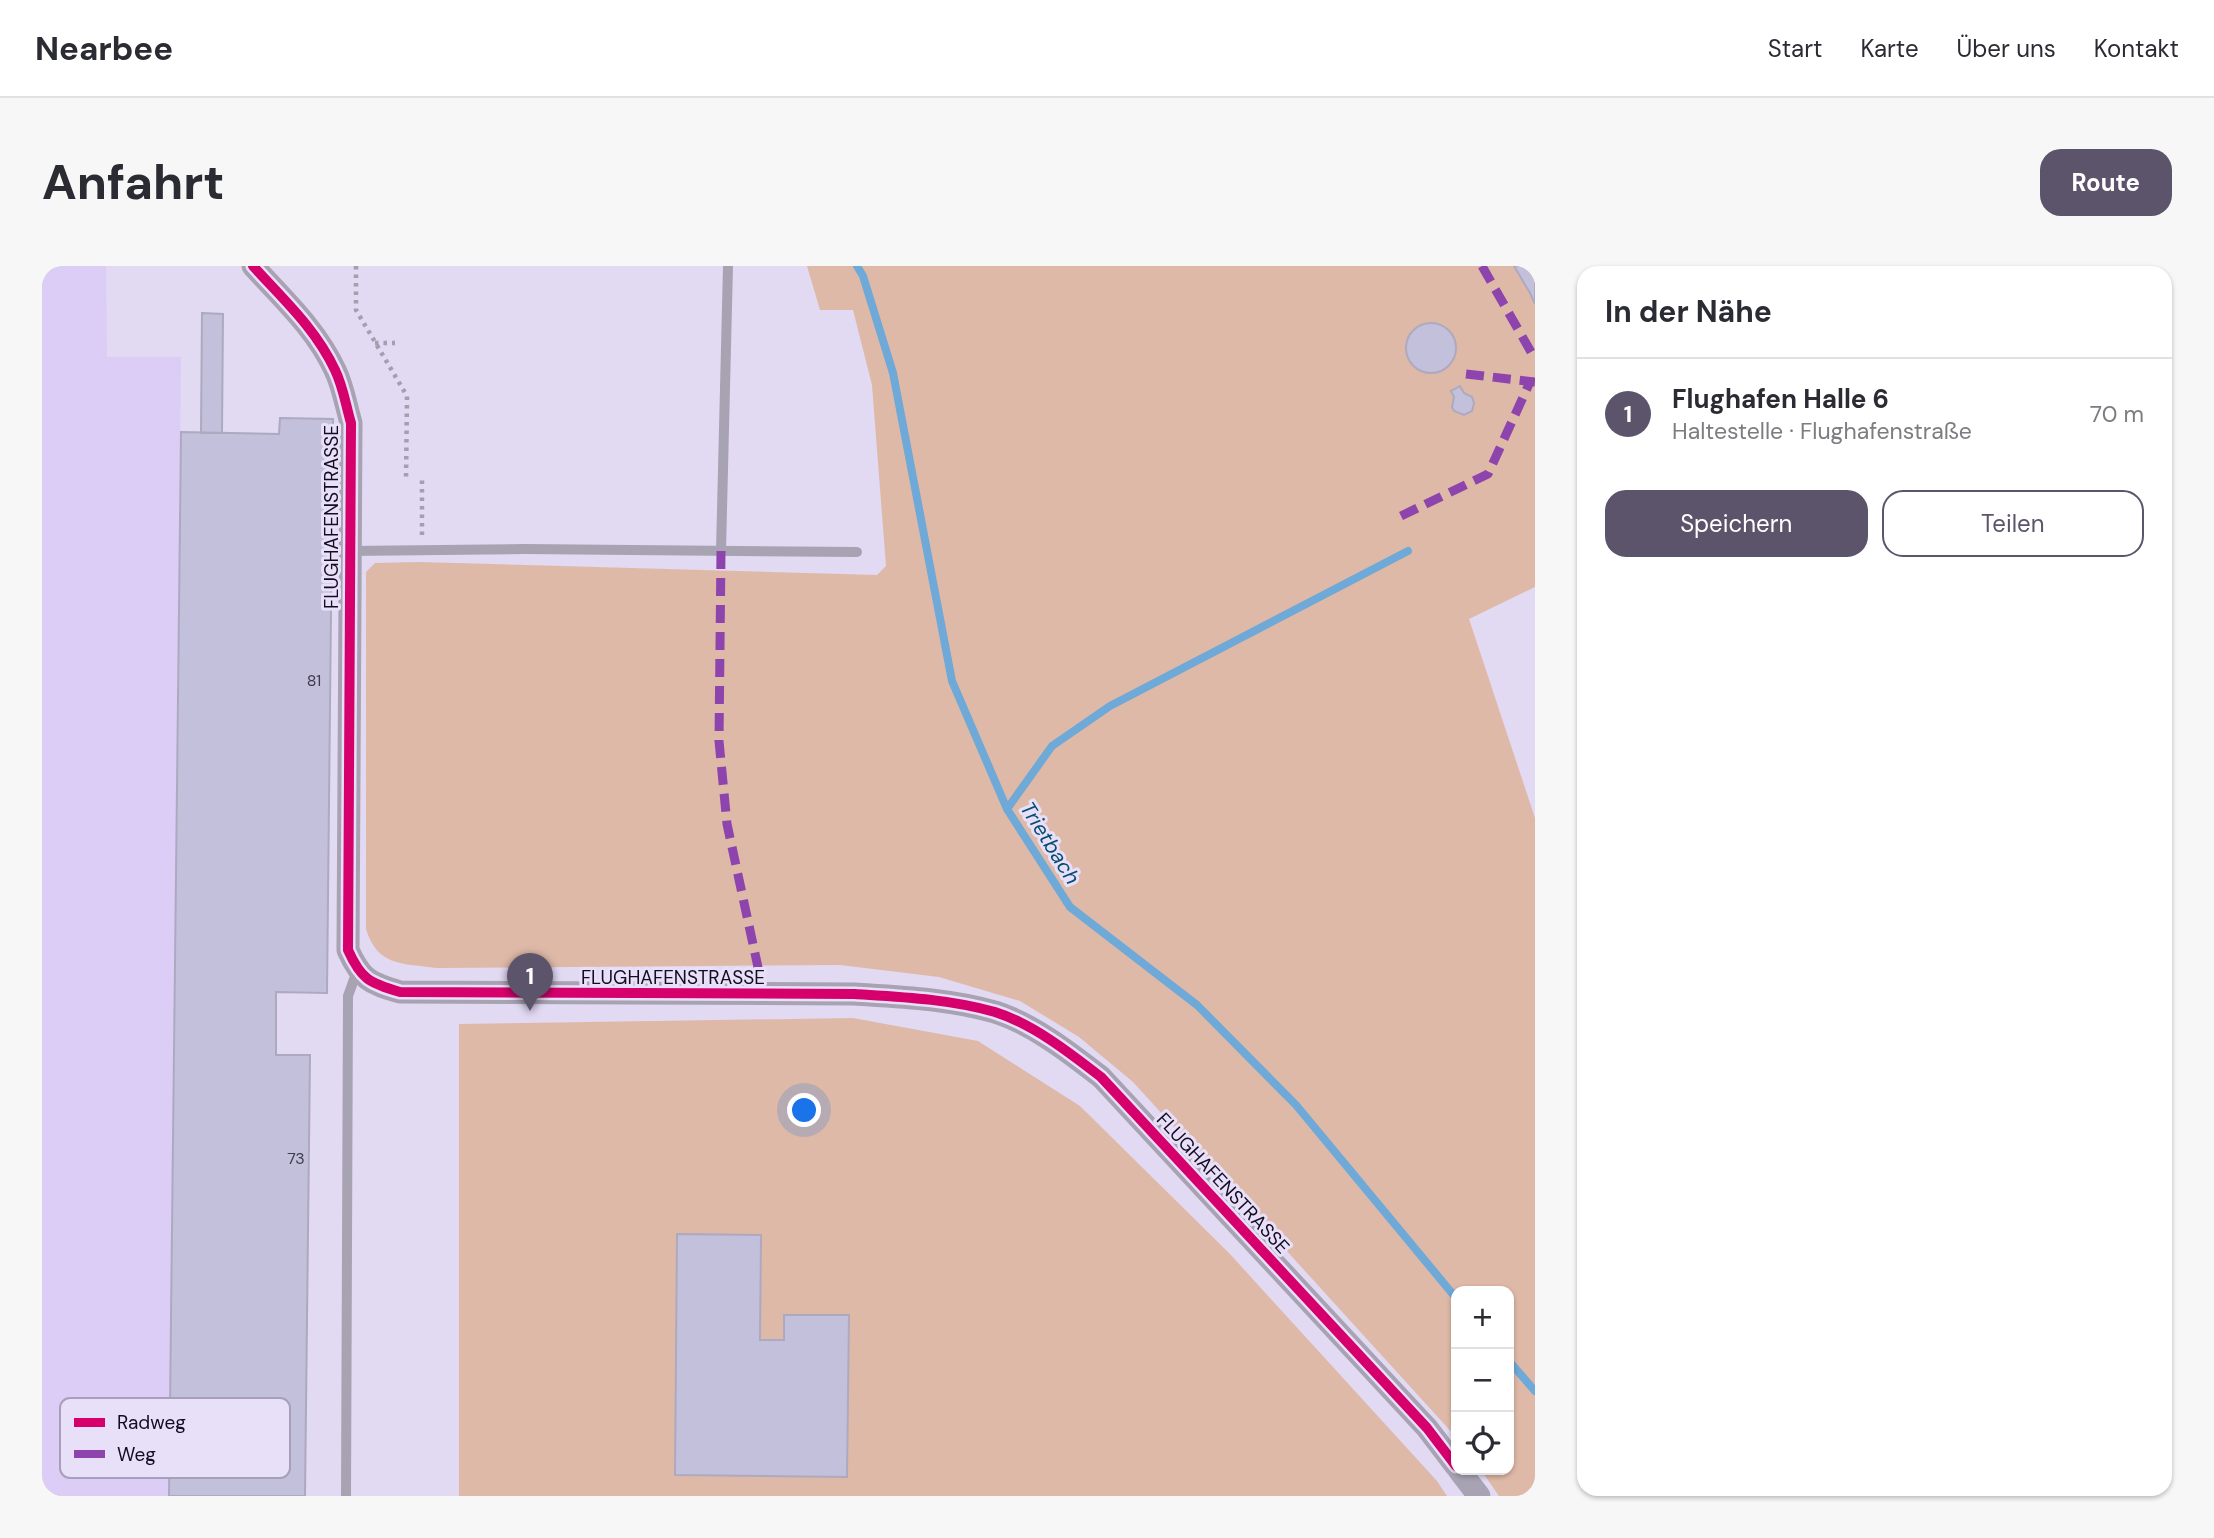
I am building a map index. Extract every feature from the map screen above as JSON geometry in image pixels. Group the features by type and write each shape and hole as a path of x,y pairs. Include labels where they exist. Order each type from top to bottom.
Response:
{"street":[{"name":"FLUGHAFENSTRASSE","path":"253,266 313,332 337,373 351,423 348,950 358,971 378,985 400,992 855,994 927,999 996,1013 1052,1040 1101,1077 1427,1428 1451,1459"},
{"name":"FLUGHAFENSTRASSE","path":"1463,1475 1479,1496"}],"lane":[{"path":"721,551 728,266"},
{"path":"349,551 857,552"},
{"path":"346,1496 348,996 358,971"}],"path":[{"path":"356,266 355,310 407,396 406,479"},
{"path":"375,343 395,343"},
{"path":"421,550 422,479"}],"shaded area":[{"path":"42,266 106,266 107,357 181,357 170,1398 60,1398 60,1478 169,1478 169,1496 42,1496"},
{"path":"807,266 1535,266 1535,587 1469,619 1535,818 1535,1496 1499,1496 1484,1475 1514,1475 1514,1286 1451,1286 1451,1432 1133,1082 1079,1037 1020,1001 939,977 840,965 437,968 393,961 377,950 371,941 366,929 366,572 375,563 418,562 877,575 886,566 872,385 853,310 820,310"},
{"path":"853,1018 978,1041 1080,1106 1229,1253 1437,1481 1447,1496 459,1496 459,1024"}],"building":[{"path":"1514,266 1535,266 1535,304 1530,293"},
{"path":"202,313 223,314 222,433 201,433"},
{"path":"1431,323 1449,330 1456,348 1449,366 1431,373 1413,366 1406,348 1413,330"},
{"path":"1460,386 1464,393 1472,397 1474,403 1472,411 1464,415 1454,411 1452,407 1454,397 1451,391"},
{"path":"280,418 333,419 327,993 276,992 276,1055 310,1055 305,1496 169,1496 169,1478 290,1478 290,1398 170,1398 181,432 279,434"},
{"path":"677,1234 761,1235 760,1340 784,1340 784,1315 849,1315 847,1477 675,1475"}],"waterway":[{"name":"Trietbach","path":"857,266 863,276 893,373 952,681 1007,809 1070,907 1197,1005 1296,1105 1451,1292"},
{"path":"1007,809 1052,746 1110,706 1408,551"},
{"name":"Trietbach","path":"1514,1367 1535,1391"}],"marked path":[{"path":"1482,266 1535,359"},
{"path":"1466,374 1535,382"},
{"path":"1401,516 1488,474 1530,382"},
{"path":"721,551 719,741 727,824 764,995"}],"cycle path":[{"path":"253,266 298,315 327,355 340,383 351,423 348,950 362,974 381,986 400,992 855,994 943,1001 1009,1017 1051,1040 1101,1077 1427,1428 1451,1459"}],"place":[{"name":"Flughafen Halle 6","path":"530,1011"}]}
